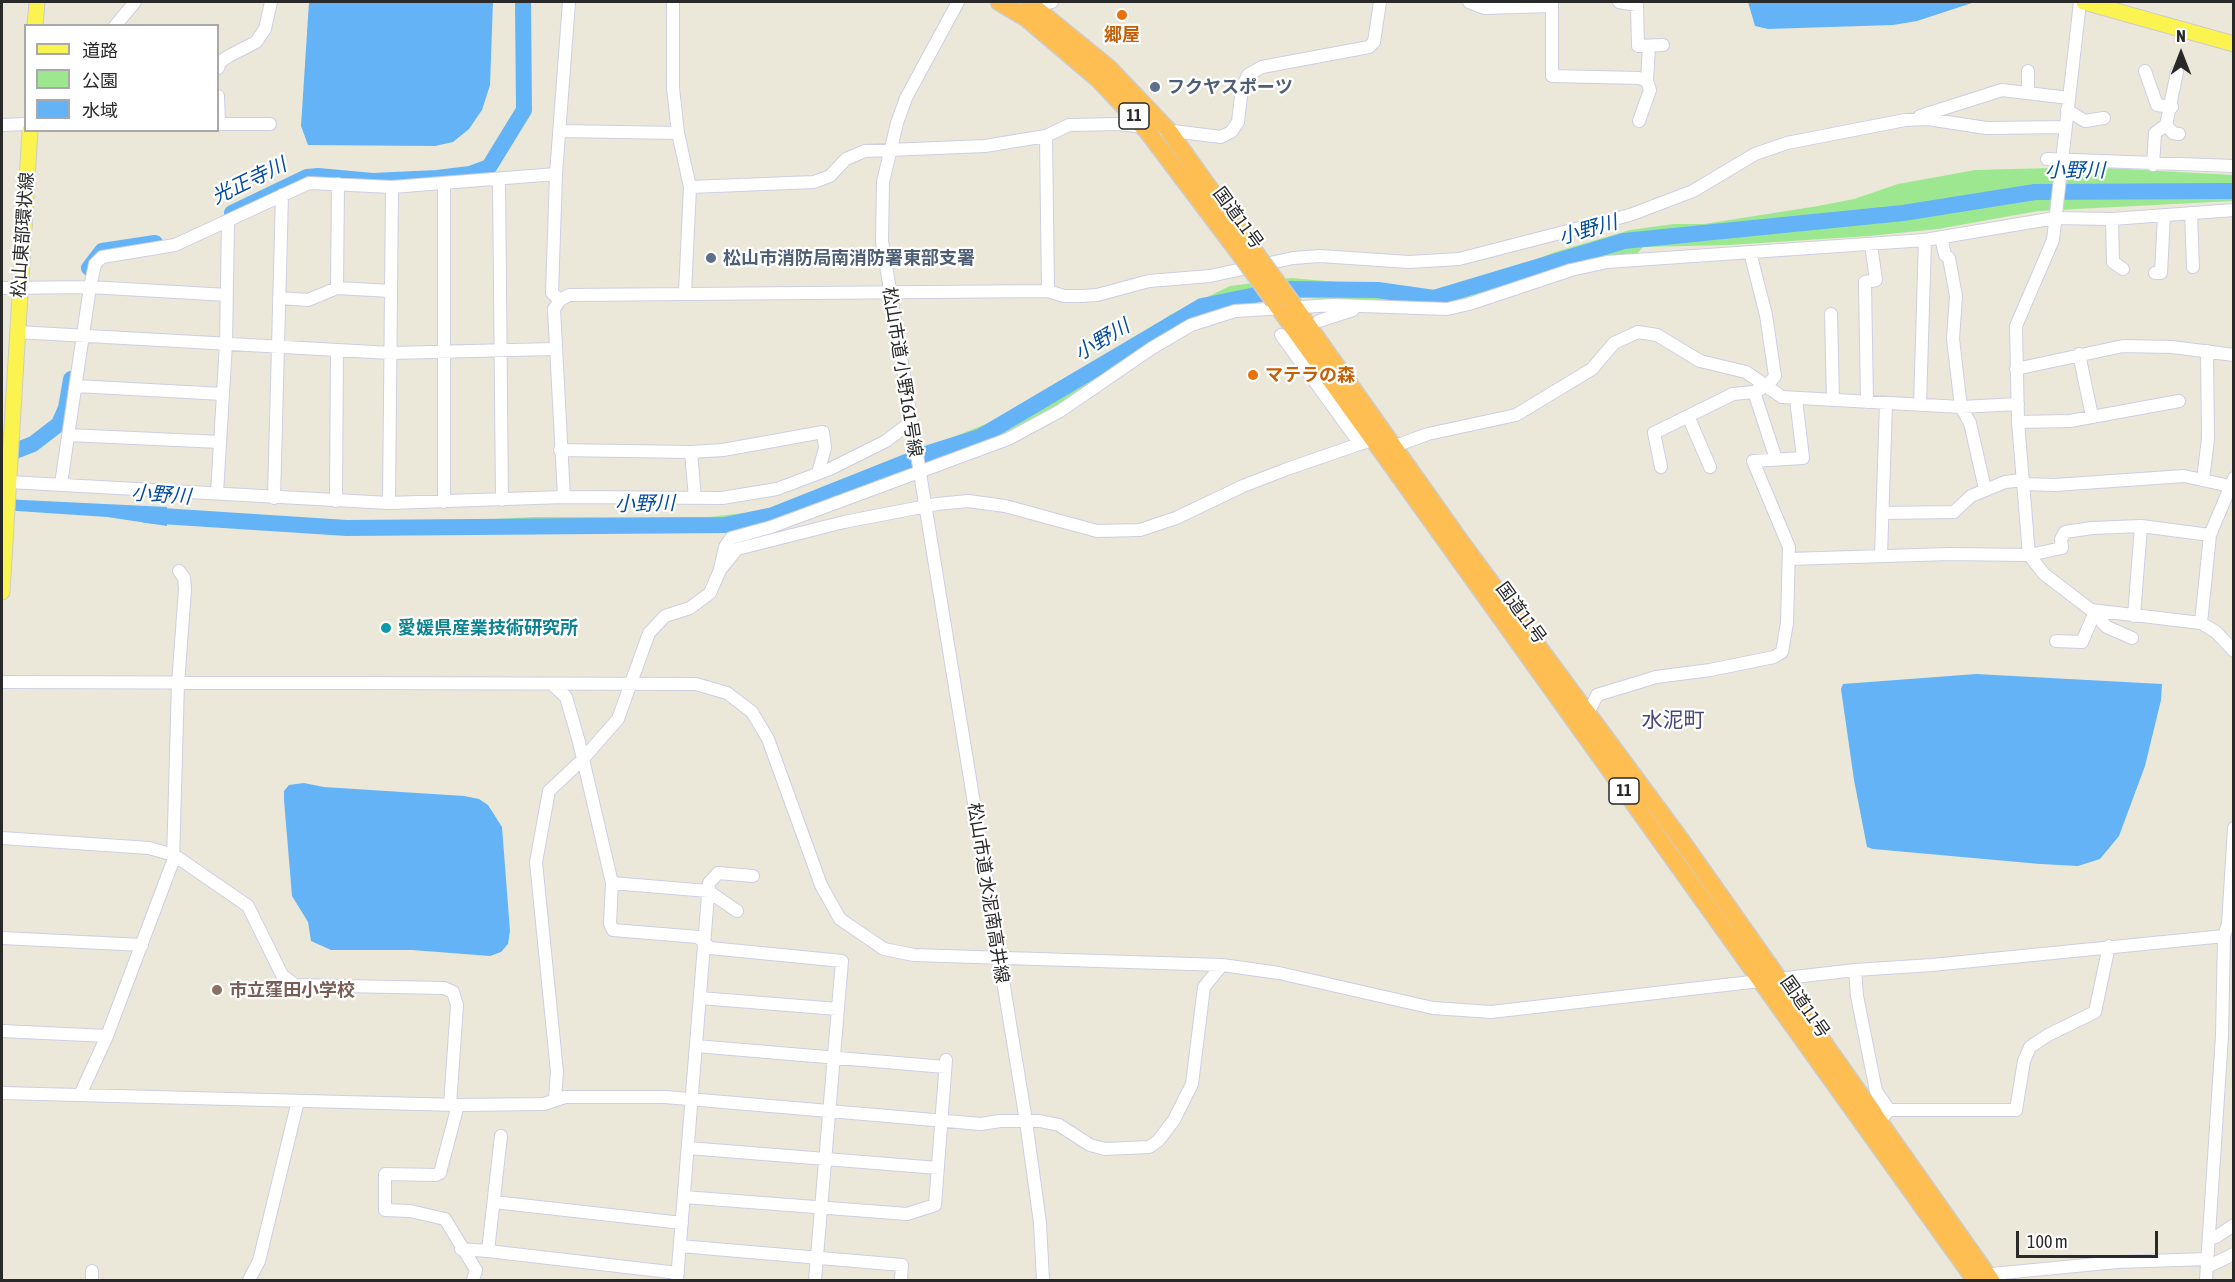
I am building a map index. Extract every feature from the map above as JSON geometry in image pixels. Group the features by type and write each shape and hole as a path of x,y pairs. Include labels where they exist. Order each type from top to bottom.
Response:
{"highway":[{"name":"国道11号","path":"999,2 1030,9 1109,68 1168,130 1250,256 1284,304 1395,446 1584,722"},
{"name":"国道11号","path":"1030,9 1143,127 1250,256"},
{"name":"国道11号","path":"1284,304 1367,442 1584,722 1681,840 1769,979 1879,1122 1981,1278"}],"main road":[{"path":"35,24 37,2"},
{"path":"2082,2 2128,8 2234,44"},
{"name":"松山東部環状線","path":"2,591 5,516 9,486 8,449 30,132"}],"street":[{"path":"117,24 135,2"},
{"path":"219,65 229,56 256,42 265,29 271,2"},
{"path":"560,300 552,293 556,174 569,2"},
{"path":"673,2 673,88 678,133 690,187 685,292"},
{"name":"松山市道 小野161号線","path":"924,507 889,294 881,213 889,150 906,98 958,2"},
{"path":"1030,9 1052,2"},
{"path":"690,187 814,182 830,176 846,159 865,151 985,146 1046,136 1069,125 1118,124 1221,137 1231,132 1238,122 1242,87 1248,75 1262,68 1370,47 1374,42 1380,2"},
{"path":"1469,2 1484,8 1552,4 1552,76 1639,78 1647,81"},
{"path":"1619,2 1637,5 1638,46 1663,45"},
{"path":"2082,2 2051,247 2016,326 2018,422 2029,555 2044,574 2097,612 2107,627 2132,638"},
{"path":"1639,121 1650,90 1647,81 1648,46"},
{"path":"2028,71 2028,92"},
{"path":"2145,71 2157,105 2172,107"},
{"path":"2153,165 2155,133 2166,125 2172,107 2177,72"},
{"path":"564,497 554,349 554,309 560,300 568,295 685,292 889,294 1048,291 1064,296 1097,295 1149,281 1210,276 1293,258 1320,256 1409,262 1459,259 1630,215 1693,191 1769,148 1905,120 2002,90 2028,92 2068,104 2085,121 2103,118"},
{"path":"1905,120 1928,119 1986,128 2065,127"},
{"path":"2,125 24,124"},
{"path":"219,124 270,124"},
{"path":"2166,125 2173,134 2179,134"},
{"path":"560,131 678,133"},
{"path":"1046,136 1048,291"},
{"path":"2047,159 2061,162 2234,166"},
{"path":"61,484 94,264 102,257 112,253 175,244 228,222 309,183 392,187 556,174"},
{"path":"499,180 502,500"},
{"path":"337,288 338,184"},
{"path":"444,184 444,502"},
{"path":"389,503 392,187"},
{"path":"274,498 282,195"},
{"path":"555,1099 557,1072 536,862 549,791 582,760 618,719 649,633 665,616 699,603 710,593 720,570 725,547 731,538 771,527 918,470 1008,439 1060,411 1152,348 1191,326 1235,311 1284,304 1447,309 1587,266 1628,260 1871,246 1924,240 2055,216 2112,219 2234,210"},
{"path":"2191,213 2193,267"},
{"path":"2155,273 2161,273 2164,216"},
{"path":"2112,219 2113,262 2123,268"},
{"path":"217,493 226,344 228,222"},
{"path":"1941,237 1945,255 1949,258 1956,296 1953,339 1962,407 1976,444 1985,489"},
{"path":"1920,405 1924,240"},
{"path":"1867,402 1865,282 1876,280 1871,246"},
{"path":"1661,467 1654,433 1733,394 1754,392 1767,386 1775,376 1766,315 1750,252"},
{"path":"2,288 18,290 90,287 227,295"},
{"path":"279,298 308,300 337,288 391,291"},
{"path":"1319,321 1358,309 1361,305"},
{"path":"1831,314 1833,400"},
{"path":"17,332 391,353 554,349"},
{"path":"720,570 737,549 747,545 924,507 968,501 1005,506 1097,531 1140,530 1176,519 1265,478 1367,442 1395,446 1428,434 1516,415 1592,369 1614,343 1638,332 1657,335 1700,361 1746,372 1782,397 1962,407 2018,404"},
{"path":"1281,335 1367,442"},
{"path":"2016,369 2123,346 2145,345 2234,355"},
{"path":"336,501 337,350"},
{"path":"2203,479 2208,439 2207,351"},
{"path":"2079,354 2092,416"},
{"path":"76,386 223,394"},
{"path":"1754,392 1776,459"},
{"path":"1584,722 1598,695 1656,677 1710,670 1779,656 1782,652 1787,623 1789,547 1753,461 1803,458 1796,399"},
{"path":"2018,422 2070,421 2179,401"},
{"path":"1881,556 1886,404"},
{"path":"1689,416 1710,467"},
{"path":"9,486 61,484 389,503 564,497 722,498 777,489 859,457 886,441 911,422"},
{"path":"560,450 691,452 723,450 823,432 825,448 818,473"},
{"path":"68,435 220,442"},
{"path":"691,452 695,498"},
{"path":"1882,513 1954,512 1971,496 2005,482 2055,485 2184,476 2232,482 2210,535 2201,623"},
{"name":"松山市道 水泥南高井線","path":"924,507 1026,1120 1040,1223 1043,1281"},
{"path":"1789,559 2029,555 2062,548 2061,540 2065,532 2092,528 2141,526 2210,535"},
{"path":"2134,616 2141,526"},
{"path":"80,1095 142,945 174,855 178,684 185,589 184,578 179,571"},
{"path":"2097,612 2201,623 2216,632 2234,651"},
{"path":"2056,641 2082,642 2097,612"},
{"path":"2,682 553,686 696,684 727,693 752,712 768,740 822,885 840,920 884,948 914,955 1222,965 1279,973 1433,1008 1491,1012 1769,979 1932,965 2109,946 2229,928"},
{"path":"553,686 566,697 582,760 612,883 610,924 614,930 698,938 710,948 842,961 815,1281"},
{"path":"2206,1281 2228,1037 2229,928 2234,828"},
{"path":"2,838 149,848 174,855 248,906 288,982 305,985 444,988 453,992 457,1005 454,1105 440,1173 436,1175 385,1174 385,1210 410,1211 445,1219 461,1249 476,1270 473,1281"},
{"path":"461,1249 678,1277 709,883 718,873 753,876"},
{"path":"612,883 708,891 737,911"},
{"path":"2,938 142,945"},
{"path":"1855,970 1857,996 1876,1091 1879,1122 2016,1110 2024,1061 2030,1047 2048,1035 2095,1012 2109,946"},
{"path":"2,1093 454,1105 544,1104 555,1099 665,1097 981,1124 1026,1120 1059,1125 1090,1145 1105,1149 1149,1147 1158,1141 1174,1120 1192,1084 1204,987 1222,965"},
{"path":"700,998 838,1009"},
{"path":"2,1031 106,1036"},
{"path":"684,1197 907,1214 935,1205 942,1120 945,1064 834,1058 696,1046"},
{"path":"249,1281 259,1260 298,1101"},
{"path":"488,1251 501,1136"},
{"path":"688,1148 938,1168"},
{"path":"494,1202 682,1223"},
{"path":"2209,1238 2216,1237 2234,1225"},
{"path":"680,1245 902,1265 901,1281"},
{"path":"1981,1278 2117,1262 2207,1263 2234,1254"}],"green space":[{"path":"2089,167 2233,175 2233,201 2038,211 1938,229 1869,236 1729,245 1643,247 1637,254 1606,256 1577,262 1453,302 1413,303 1306,298 1253,300 1177,326 1071,397 1002,435 772,522 735,531 548,529 397,535 167,523 167,511 343,521 458,521 532,517 709,517 761,511 803,497 1016,412 1064,385 1072,377 1074,378 1170,315 1230,286 1291,278 1444,291 1470,285 1555,252 1630,230 1674,224 1704,224 1818,206 1854,199 1898,184 1975,170"}],"water":[{"path":"309,2 493,2 490,85 482,110 469,129 453,142 435,146 308,145 301,126"},
{"path":"1748,2 1975,2 1917,21 1893,25 1768,29 1755,26"},
{"path":"2,499 167,507 167,526 107,517 2,510"},
{"path":"1976,674 2162,684 2161,700 2145,766 2119,836 2100,859 2078,866 1867,847 1854,780 1841,689 1843,684"},
{"path":"304,783 324,787 464,796 479,799 488,805 502,827 510,931 508,944 501,952 490,956 412,950 331,950 311,941 308,922 292,896 284,800 284,791 289,785"}],"waterway":[{"name":"光正寺川","path":"232,213 307,177 373,181 437,178 470,174 489,167 524,110 523,2"},
{"name":"小野川","path":"146,515 347,528 725,525 773,515 929,453 980,437 1202,306 1285,289 1378,290 1434,298 1624,241 1903,213 2035,192 2234,191"},
{"name":"光正寺川","path":"89,268 102,251 155,243"},
{"name":"光正寺川","path":"2,456 33,444 59,424 66,408 71,379"}],"place":[{"name":"郷屋","path":"1122,15"},
{"name":"フクヤスポーツ","path":"1155,87"},
{"name":"松山市消防局南消防署東部支署","path":"711,258"},
{"name":"マテラの森","path":"1253,375"},
{"name":"愛媛県産業技術研究所","path":"386,628"},
{"name":"市立窪田小学校","path":"217,990"}],"district":[{"name":"水泥町","path":"1673,720"}]}
